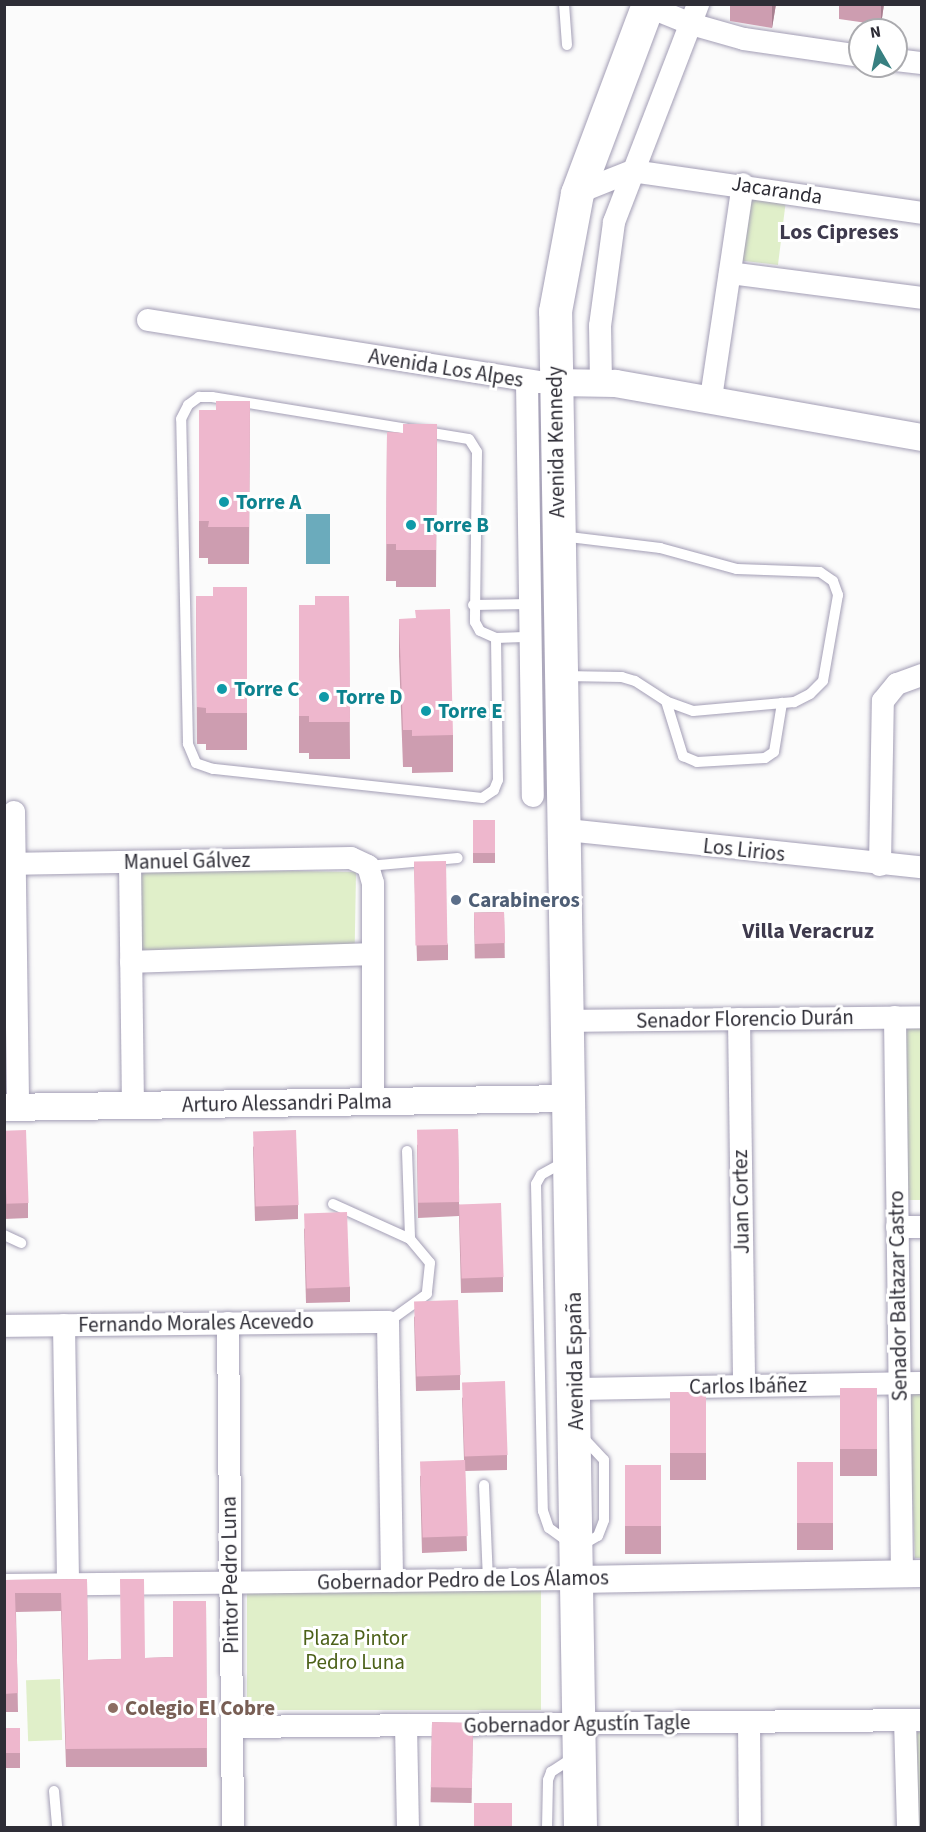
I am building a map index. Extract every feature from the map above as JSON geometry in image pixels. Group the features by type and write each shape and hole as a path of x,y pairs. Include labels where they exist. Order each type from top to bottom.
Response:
{"main road":[{"name":"Avenida Kennedy","path":"566,895 564,676 546,637 545,604 559,536 540,382 577,193 647,5"},
{"name":"Avenida España","path":"566,895 576,1430 580,1827"}],"street":[{"path":"647,5 695,14 784,48 848,55"},
{"path":"601,382 600,326 610,247 632,171 695,14"},
{"path":"577,193 632,171"},
{"name":"Jacaranda","path":"632,171 743,184 921,213"},
{"path":"711,398 743,184"},
{"path":"730,273 921,298"},
{"name":"Avenida Los Alpes","path":"148,320 540,382 601,382 711,398 921,437"},
{"name":"Avenida Kennedy","path":"540,382 545,604"},
{"name":"Avenida Kennedy","path":"533,796 546,637"},
{"path":"880,865 883,701 897,684 921,675"},
{"path":"11,1107 10,864 14,812"},
{"name":"Los Lirios","path":"567,830 880,865 921,867"},
{"name":"Manuel Gálvez","path":"10,864 351,858 368,866"},
{"path":"130,862 133,1105"},
{"path":"368,866 373,883 373,1101"},
{"path":"131,962 372,954"},
{"name":"Senador Baltazar Castro","path":"895,1017 897,1227 910,1384 912,1573"},
{"name":"Senador Florencio Durán","path":"569,1021 921,1017"},
{"name":"Juan Cortez","path":"739,1019 744,1385"},
{"name":"Arturo Alessandri Palma","path":"11,1107 570,1098"},
{"path":"897,1227 921,1227"},
{"path":"388,1322 392,1581"},
{"name":"Fernando Morales Acevedo","path":"4,1326 388,1322"},
{"name":"Pintor Pedro Luna","path":"228,1323 233,1827"},
{"path":"64,1325 68,1584"},
{"name":"Carlos Ibáñez","path":"575,1389 910,1384"},
{"name":"Gobernador Pedro de Los Álamos","path":"4,1585 488,1580 577,1563 912,1573"},
{"path":"908,1827 913,1720"},
{"name":"Gobernador Agustín Tagle","path":"232,1727 406,1725 579,1739 749,1722 913,1720"},
{"path":"749,1722 750,1827"},
{"path":"406,1725 408,1827"}],"lane":[{"path":"564,4 567,45"},
{"path":"496,638 498,780 494,790 483,798 201,766 192,758 188,744 183,411 193,400 212,397 469,439 477,452 473,605 480,631 496,638 546,637"},
{"path":"559,536 660,548 736,569 820,572 833,581 838,595 822,681 810,694 782,703 693,711 666,701 635,681 622,677 564,676"},
{"path":"473,605 545,604"},
{"path":"666,701 683,756 697,762 765,758 774,752 782,703"},
{"path":"368,866 458,858"},
{"path":"407,1151 410,1239"},
{"path":"571,1158 537,1178 536,1195 543,1511 549,1528 577,1563"},
{"path":"333,1204 410,1239 430,1263 431,1279 427,1294 388,1322"},
{"path":"4,1235 21,1243"},
{"path":"484,1485 488,1580"},
{"path":"547,1827 551,1772 579,1739"},
{"path":"54,1791 57,1827"}],"green space":[{"path":"750,181 788,186 778,265 740,260"},
{"path":"134,868 356,872 355,955 133,951"},
{"path":"903,1020 921,1021 921,1200 907,1200"},
{"path":"908,1393 921,1393 921,1558 915,1558"},
{"name":"Plaza Pintor Pedro Luna","path":"247,1585 541,1585 541,1710 247,1710"},
{"path":"60,1679 62,1740 28,1741 26,1680"},
{"path":"916,1732 921,1732 921,1827 915,1828"}],"water":[{"path":"306,514 330,514 330,564 306,564"}],"building":[{"name":"Torre A","path":"216,401 250,401 249,527 208,527 209,521 199,521 199,410 216,410"},
{"name":"Torre B","path":"403,424 437,424 436,550 396,550 396,544 386,544 387,432 403,433"},
{"name":"Torre C","path":"213,587 247,587 247,713 206,713 206,708 197,707 196,596 213,596"},
{"name":"Torre D","path":"315,596 349,596 350,722 309,722 309,716 299,716 299,605 315,605"},
{"name":"Torre E","path":"450,609 453,735 412,736 412,730 403,730 399,619 416,618 415,610"},
{"path":"473,820 495,820 495,853 473,853"},
{"path":"446,861 447,945 415,946 414,862"},
{"path":"504,912 505,943 475,944 474,913"},
{"path":"458,1129 459,1202 418,1203 417,1130"},
{"path":"26,1130 29,1203 7,1204 4,1131"},
{"path":"296,1130 299,1205 256,1206 253,1132"},
{"path":"501,1203 504,1277 462,1278 459,1204"},
{"path":"347,1212 350,1287 307,1288 304,1214"},
{"path":"458,1300 461,1375 417,1376 414,1302"},
{"path":"505,1381 508,1455 465,1456 462,1383"},
{"path":"840,1388 877,1388 877,1449 840,1449"},
{"path":"670,1392 706,1392 706,1453 670,1453"},
{"path":"465,1460 468,1536 423,1538 420,1462"},
{"path":"797,1462 833,1462 833,1523 797,1523"},
{"path":"625,1465 661,1465 661,1526 625,1526"},
{"path":"87,1579 88,1660 121,1659 120,1579 144,1579 145,1658 173,1657 173,1601 206,1601 207,1748 66,1749 61,1593 15,1593 18,1693 4,1694 4,1580"},
{"path":"432,1722 473,1723 472,1788 431,1787"},
{"path":"4,1728 20,1728 20,1753 4,1753"},
{"path":"474,1803 512,1803 512,1827 474,1827"}],"place":[{"name":"Torre A","path":"224,502"},
{"name":"Torre B","path":"411,525"},
{"name":"Torre C","path":"222,689"},
{"name":"Torre D","path":"324,697"},
{"name":"Torre E","path":"426,711"},
{"name":"Carabineros","path":"456,900"},
{"name":"Colegio El Cobre","path":"113,1708"}],"district":[{"name":"Los Cipreses","path":"839,233"},
{"name":"Villa Veracruz","path":"808,932"}]}
